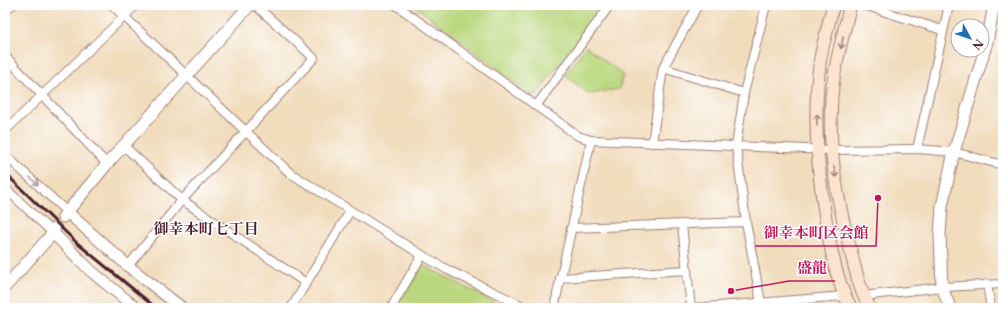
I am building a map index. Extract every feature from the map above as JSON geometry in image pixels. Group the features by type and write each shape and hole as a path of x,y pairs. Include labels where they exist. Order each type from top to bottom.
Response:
{"main road":[{"path":"833,5 820,61 816,149 825,218 833,259 844,296 851,308"},
{"path":"850,5 834,77 831,113 832,150 843,224 863,296 870,308"}],"street":[{"path":"5,11 12,5"},
{"path":"112,5 290,173 448,270 528,308"},
{"path":"5,131 136,5"},
{"path":"65,214 107,164 187,77 250,5"},
{"path":"128,266 182,200 314,58 255,5"},
{"path":"396,5 578,136 591,140 832,150 917,149 954,152 1003,164"},
{"path":"536,106 610,5"},
{"path":"652,143 663,68 698,5"},
{"path":"761,306 746,222 736,146 744,93 766,5"},
{"path":"864,5 942,30"},
{"path":"917,149 942,30 949,5"},
{"path":"950,308 942,287 940,235 942,206 954,152 988,42 994,5"},
{"path":"5,56 107,164"},
{"path":"663,68 744,93"},
{"path":"554,308 591,140"},
{"path":"124,146 182,200 306,283"},
{"path":"5,155 65,214 182,308"},
{"path":"5,188 54,230 91,271 136,308"},
{"path":"291,308 350,211"},
{"path":"572,228 746,222"},
{"path":"682,225 692,308 761,306 844,296"},
{"path":"5,287 54,230"},
{"path":"390,308 422,255"},
{"path":"560,278 687,270"},
{"path":"987,284 991,308"},
{"path":"863,296 942,287 1003,284"}],"green space":[{"path":"414,5 604,5 537,94 533,96"},
{"path":"586,46 623,75 619,89 589,94 565,75"},
{"path":"423,265 505,308 396,308"}],"railway":[{"path":"5,173 77,243 156,308"}],"place":[{"name":"御幸本町区会館","path":"878,198"},
{"name":"盛龍","path":"731,291"}],"district":[{"name":"御幸本町七丁目","path":"206,229"}]}
